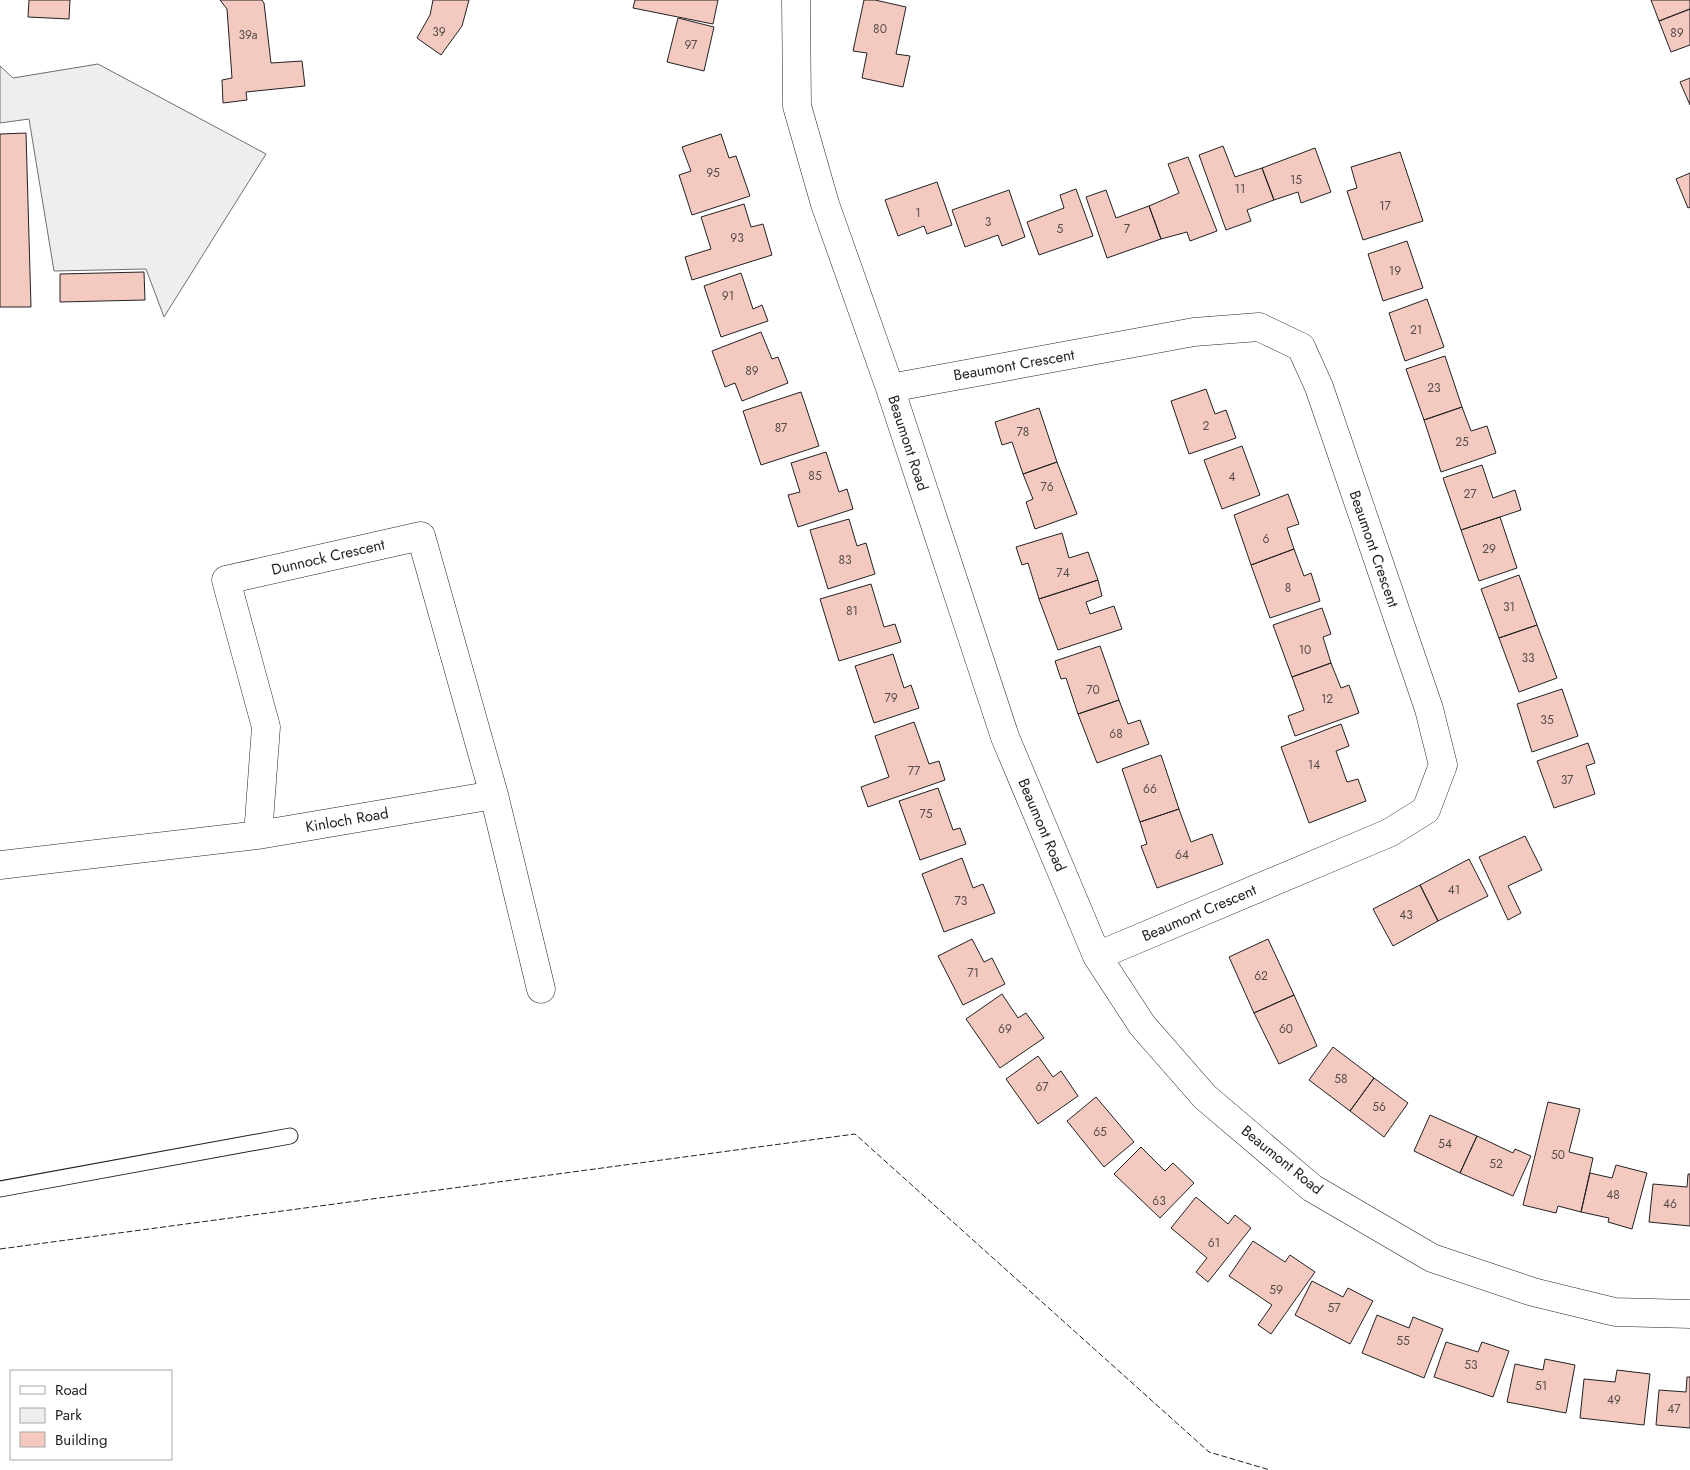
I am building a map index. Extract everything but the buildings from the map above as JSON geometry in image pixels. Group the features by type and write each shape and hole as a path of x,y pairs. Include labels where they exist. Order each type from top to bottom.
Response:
{"street":[{"name":"Beaumont Road","path":"796,0 798,106 825,204 890,388 1005,737 1097,956 1142,1025 1205,1097 1312,1188 1432,1258 1524,1289 1615,1312 1690,1314"},
{"name":"Beaumont Crescent","path":"890,388 1194,332 1259,327 1301,348 1320,387 1429,709 1443,765 1426,810 1389,833 1097,956"},
{"name":"Dunnock Crescent","path":"258,835 266,727 226,580 421,536 494,795"},
{"name":"Kinloch Road","path":"0,865 258,835 494,795"},
{"path":"494,795 542,989"}],"lane":[{"path":"0,1189 290,1136"}],"green space":[{"path":"98,64 266,154 164,317 146,269 54,271 29,119 0,123 0,66 13,78"}],"fence":[{"path":"0,1249 855,1134 1209,1452 1270,1470"}]}
